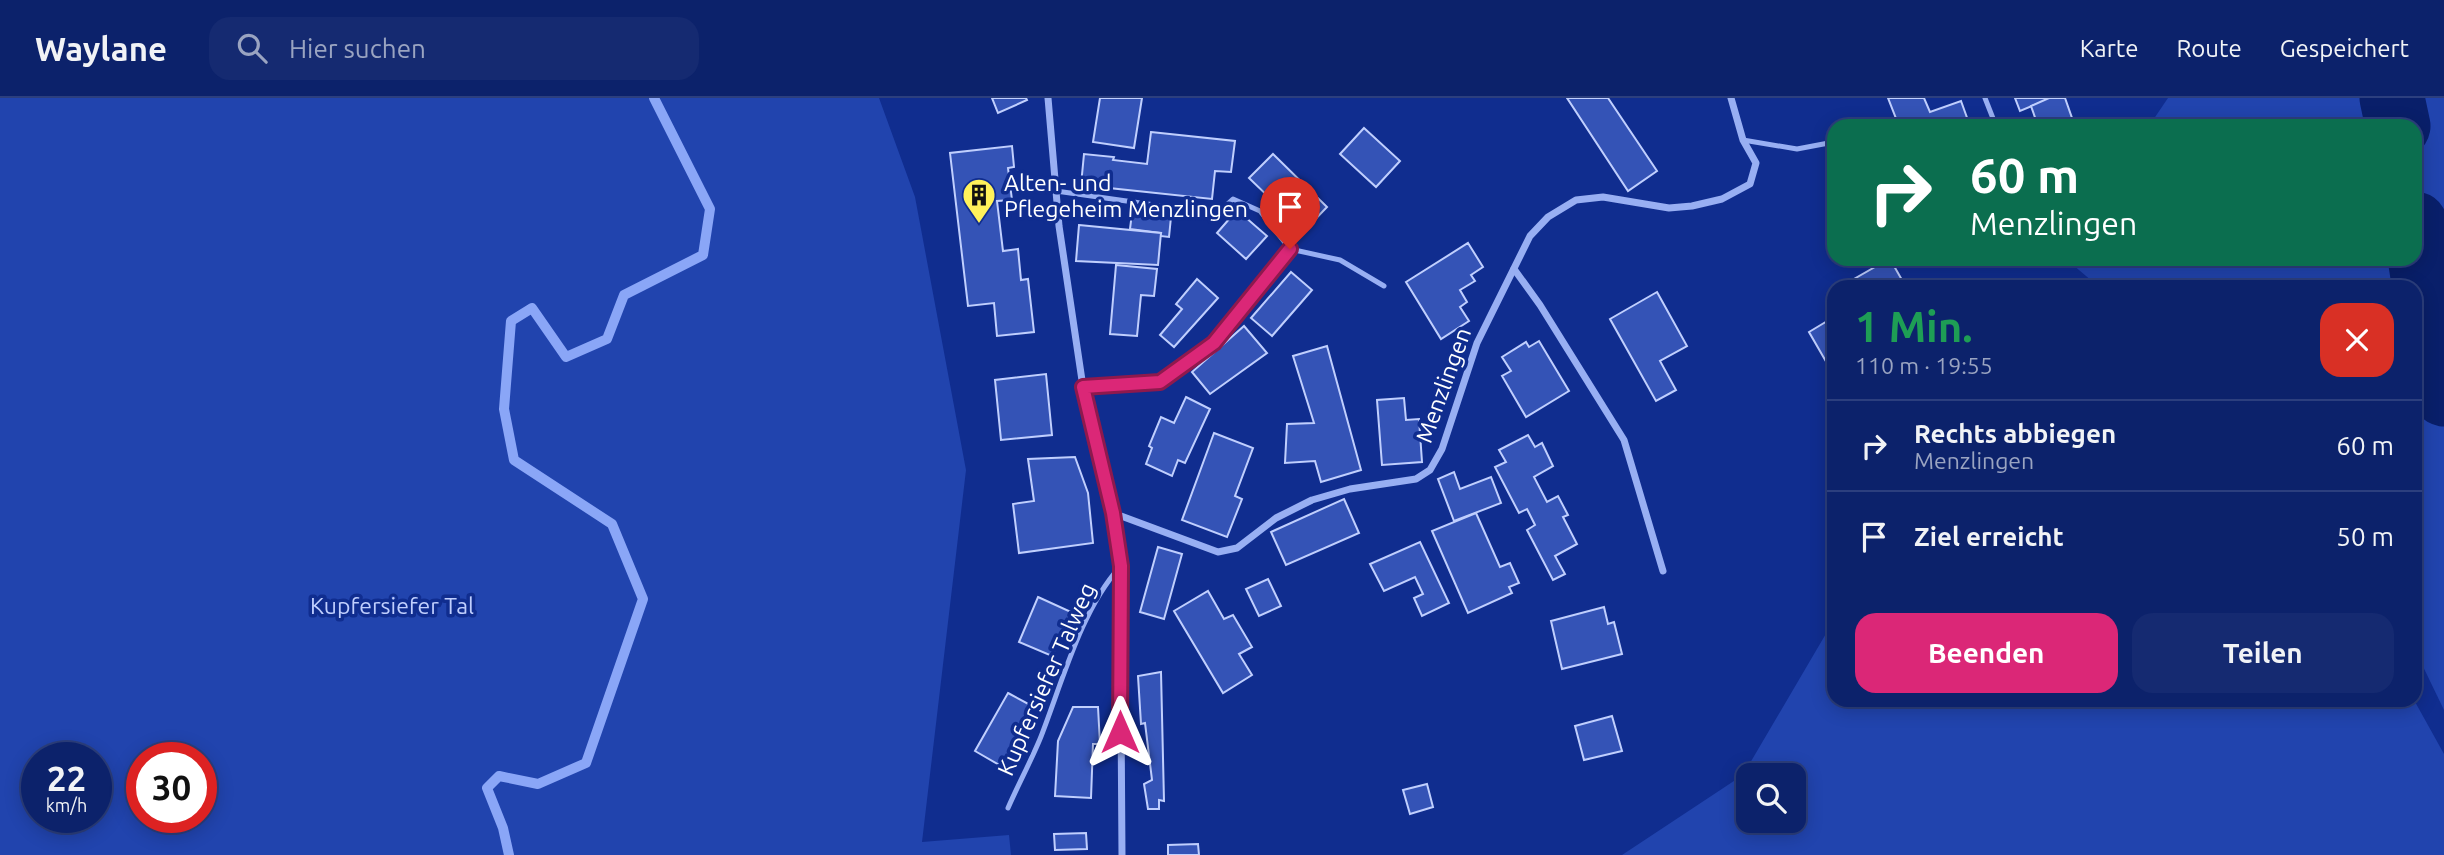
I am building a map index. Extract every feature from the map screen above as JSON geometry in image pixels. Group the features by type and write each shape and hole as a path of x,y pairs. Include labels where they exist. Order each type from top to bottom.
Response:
{"street":[{"path":"1048,98 1059,226 1083,387 1113,513 1121,566 1122,855"},
{"name":"Menzlingen","path":"1113,513 1218,552 1237,548 1276,518 1312,500 1350,489 1416,479 1430,470 1442,449 1476,343 1530,236 1548,217 1576,200 1603,197 1669,208 1692,206 1722,199 1750,184 1756,163 1743,140 1731,98"},
{"path":"1083,387 1160,382 1214,343 1290,249"},
{"path":"1514,269 1540,304 1625,440 1663,570"}],"lane":[{"path":"1985,98 1993,119"},
{"path":"1743,140 1797,149 1827,143"},
{"path":"1056,191 1203,212 1221,210 1233,199 1260,211 1290,249 1340,260 1384,285"},
{"name":"Kupfersiefer Talweg","path":"1008,808 1104,585 1121,566"}],"green space":[{"name":"Kupfersiefer Tal","path":"0,98 879,98 915,197 966,470 922,842 1009,835 1011,855 0,855"},
{"path":"2168,98 2444,98 2444,710 2422,664 2422,280 2091,280 2074,266 2422,266 2422,119 2154,119"},
{"path":"1827,632 1827,707 2418,707 2444,754 2444,855 1622,855 1736,780 1736,833 1806,833 1806,763 1750,763"}],"building":[{"path":"992,98 1026,98 1027,100 998,113"},
{"path":"1100,98 1142,98 1134,148 1093,142"},
{"path":"1567,98 1608,98 1657,171 1628,191"},
{"path":"1888,98 1924,98 1930,112 1961,101 1967,119 1896,119"},
{"path":"2015,98 2049,98 2049,99 2020,111"},
{"path":"2049,98 2065,98 2072,118 2036,119 2031,106"},
{"path":"1364,128 1400,161 1376,187 1340,154"},
{"path":"1151,132 1235,141 1231,172 1215,171 1212,199 1081,185 1084,154 1147,164"},
{"name":"Alten- und Pflegeheim Menzlingen","path":"1012,146 1014,167 1008,168 1012,200 997,201 1003,251 1018,249 1021,280 1028,279 1034,332 997,336 994,303 968,306 950,153"},
{"path":"1273,154 1327,207 1304,231 1249,178"},
{"path":"1237,210 1267,236 1246,259 1217,233"},
{"path":"1132,213 1171,217 1169,237 1160,236 1161,233 1130,229"},
{"path":"1079,225 1161,233 1158,265 1076,261"},
{"path":"1468,243 1483,267 1471,275 1475,281 1460,290 1467,302 1460,307 1469,321 1441,339 1406,282"},
{"path":"1116,265 1157,269 1154,296 1141,295 1137,336 1110,334"},
{"path":"1877,266 1894,266 1902,280 1852,280"},
{"path":"1291,272 1312,290 1272,336 1251,318"},
{"path":"1197,279 1218,298 1174,347 1160,335 1182,309 1176,304"},
{"path":"1657,292 1687,346 1660,361 1676,390 1656,401 1610,319"},
{"path":"1827,321 1827,363 1809,332"},
{"path":"1244,326 1267,353 1210,394 1192,372"},
{"path":"1539,341 1569,391 1526,417 1502,376 1511,371 1502,357 1526,342 1529,347"},
{"path":"1327,346 1361,470 1321,482 1315,461 1285,463 1287,424 1314,423 1293,356"},
{"path":"1046,374 1052,435 1001,440 995,380"},
{"path":"1186,397 1210,409 1185,463 1178,460 1172,476 1146,464 1152,448 1149,446 1161,417 1174,423"},
{"path":"1404,398 1406,420 1419,419 1422,462 1382,465 1377,400"},
{"path":"1214,433 1253,448 1235,496 1242,499 1227,537 1182,520"},
{"path":"1528,435 1535,447 1542,443 1553,466 1534,477 1547,502 1558,496 1568,515 1563,517 1577,544 1555,556 1565,574 1553,580 1527,530 1535,525 1527,509 1519,513 1495,467 1506,462 1499,450"},
{"path":"1075,457 1088,493 1093,543 1019,553 1013,504 1034,501 1028,459"},
{"path":"1454,472 1460,489 1491,477 1501,503 1454,521 1438,479"},
{"path":"1344,499 1359,533 1286,565 1271,532"},
{"path":"1476,513 1500,567 1510,563 1519,583 1509,587 1512,593 1468,613 1432,531"},
{"path":"1420,542 1449,603 1422,616 1414,598 1423,594 1415,577 1384,591 1370,564"},
{"path":"1158,547 1182,554 1164,619 1140,612"},
{"path":"1268,579 1281,606 1259,616 1246,589"},
{"path":"1208,591 1224,619 1233,615 1252,647 1239,654 1252,675 1223,693 1174,611"},
{"path":"1038,597 1071,612 1052,656 1019,642"},
{"path":"1604,607 1608,624 1614,622 1622,654 1562,669 1551,621"},
{"path":"1161,672 1164,801 1159,800 1159,809 1148,809 1144,784 1152,780 1145,723 1141,724 1138,676"},
{"path":"1008,693 1034,707 1001,766 975,751"},
{"path":"1073,707 1098,707 1100,744 1093,744 1091,798 1055,796 1058,741"},
{"path":"1612,716 1622,751 1584,760 1575,726"},
{"path":"1427,784 1433,807 1410,814 1403,790"},
{"path":"1086,833 1087,849 1055,850 1054,834"},
{"path":"1198,844 1199,855 1168,855 1168,845"}],"waterway":[{"path":"509,855 503,828 487,788 499,776 538,784 586,763 643,599 612,524 514,460 504,409 511,321 532,308 566,357 607,339 624,295 703,255 710,209 654,98"},
{"path":"2392,98 2396,119"},
{"path":"2421,266 2436,362 2444,394"}],"place":[{"name":"Alten- und Pflegeheim Menzlingen","path":"979,225"}],"route":[{"path":"1120,732 1121,566 1113,513 1083,387 1160,382 1214,343 1290,249"}]}
